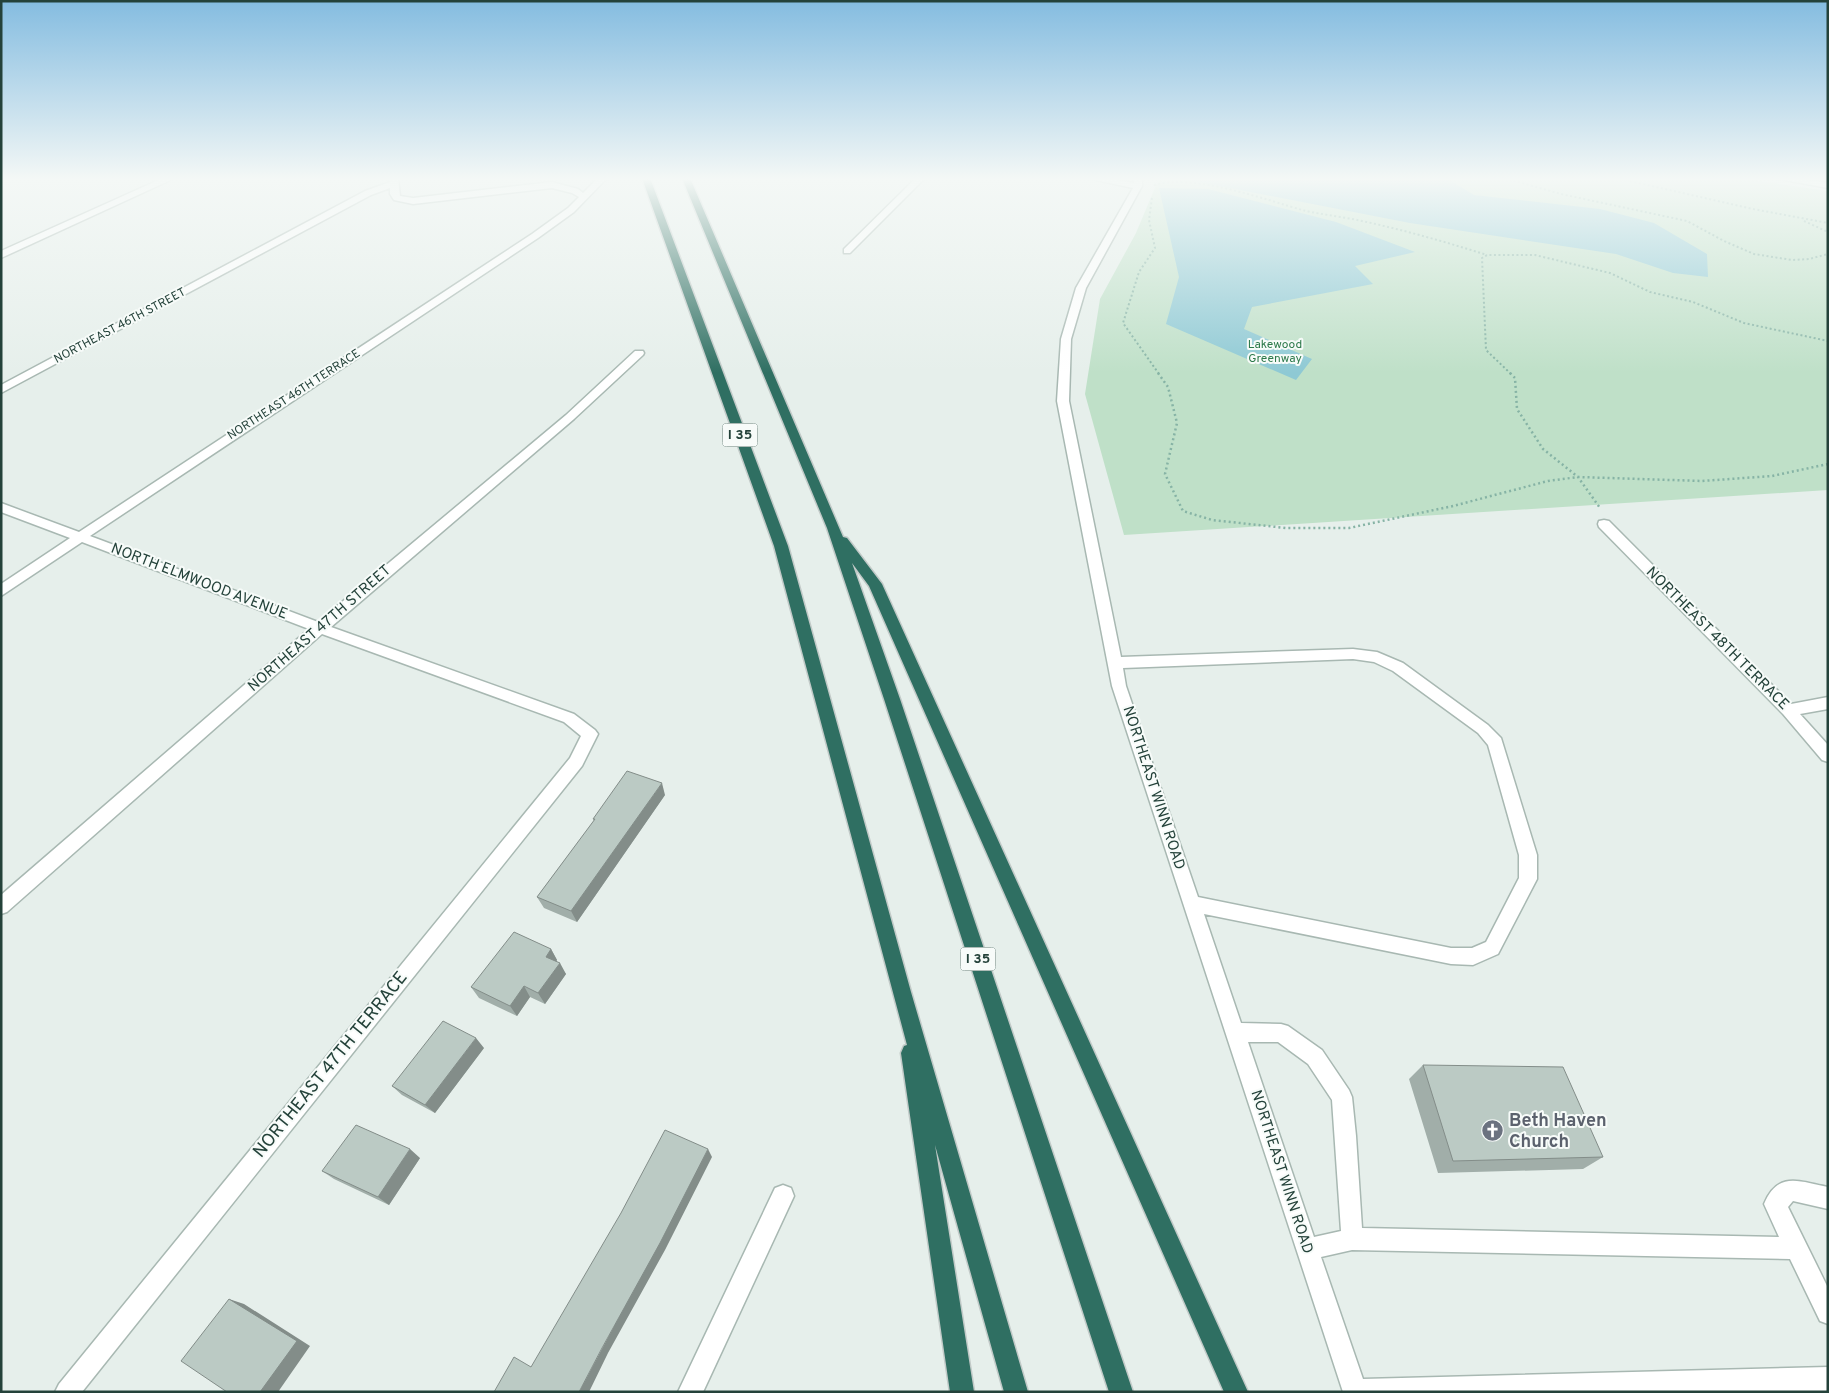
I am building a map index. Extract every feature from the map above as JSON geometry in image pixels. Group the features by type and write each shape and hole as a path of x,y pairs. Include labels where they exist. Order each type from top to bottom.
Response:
{"highway":[{"name":"I 35","path":"670,243 781,546 902,992 1016,1392"},
{"name":"I 35","path":"713,243 833,528 892,699 1121,1392"},
{"path":"833,528 875,584 1236,1392"},
{"path":"902,992 962,1392"}],"street":[{"path":"1,255 27,243"},
{"name":"NORTHEAST 46TH STREET","path":"1,390 276,243"},
{"name":"NORTHEAST 46TH TERRACE","path":"1,591 524,243"},
{"path":"847,252 856,243"},
{"name":"NORTHEAST WINN ROAD","path":"1108,243 1081,288 1066,339 1064,401 1119,686 1306,1250 1355,1391"},
{"name":"NORTHEAST 47TH STREET","path":"1,906 320,628 570,417 639,353"},
{"name":"NORTH ELMWOOD AVENUE","path":"1,507 320,628 569,718 590,734"},
{"name":"NORTHEAST 48TH TERRACE","path":"1604,524 1788,710 1828,756"},
{"path":"1115,663 1353,654 1377,657 1398,667 1483,729 1495,742 1528,856 1528,879 1492,948 1473,957 1452,956 1192,904"},
{"path":"1788,710 1828,703"},
{"name":"NORTHEAST 47TH TERRACE","path":"67,1392 576,762 590,734"},
{"path":"1235,1032 1281,1032 1315,1058 1342,1097 1352,1239"},
{"path":"1828,1198 1789,1190 1775,1204 1828,1313"},
{"path":"690,1392 783,1196"},
{"path":"1306,1250 1352,1239 1796,1248"},
{"path":"1355,1391 1769,1386 1828,1379"}],"path":[{"path":"1154,243 1155,248 1139,272 1123,323 1168,388 1177,423 1165,474 1183,511 1212,520 1286,528 1349,528 1453,506 1548,481 1578,476 1702,481 1772,476 1828,464"},
{"path":"1444,243 1487,255 1535,255 1610,273 1650,292 1693,302 1744,323 1828,341"},
{"path":"1729,243 1754,254 1792,260 1810,259 1828,254"},
{"path":"1487,255 1482,258 1486,350 1515,378 1517,409 1543,449 1578,476 1601,509 1604,524"}],"green space":[{"name":"Lakewood Greenway","path":"1131,243 1828,243 1828,490 1124,535 1085,394 1100,299"}],"water":[{"path":"1171,243 1391,243 1415,252 1355,266 1373,284 1252,307 1244,329 1312,359 1296,380 1166,324 1179,277"},
{"path":"1543,243 1688,243 1707,254 1708,277 1673,273 1616,254"}],"building":[{"path":"627,771 662,783 571,911 537,897 595,819 593,819"},
{"path":"514,932 551,949 546,957 560,963 538,993 524,986 510,1006 471,987"},
{"path":"443,1021 476,1038 425,1105 392,1086"},
{"path":"1423,1065 1563,1067 1603,1157 1453,1161"},
{"path":"356,1125 410,1149 378,1197 322,1171"},
{"path":"665,1130 708,1149 660,1243 579,1392 494,1392 514,1357 531,1367 621,1213"},
{"path":"229,1299 297,1341 260,1392 227,1392 181,1361"}],"place":[{"name":"Beth Haven Church","path":"1493,1131"}]}
